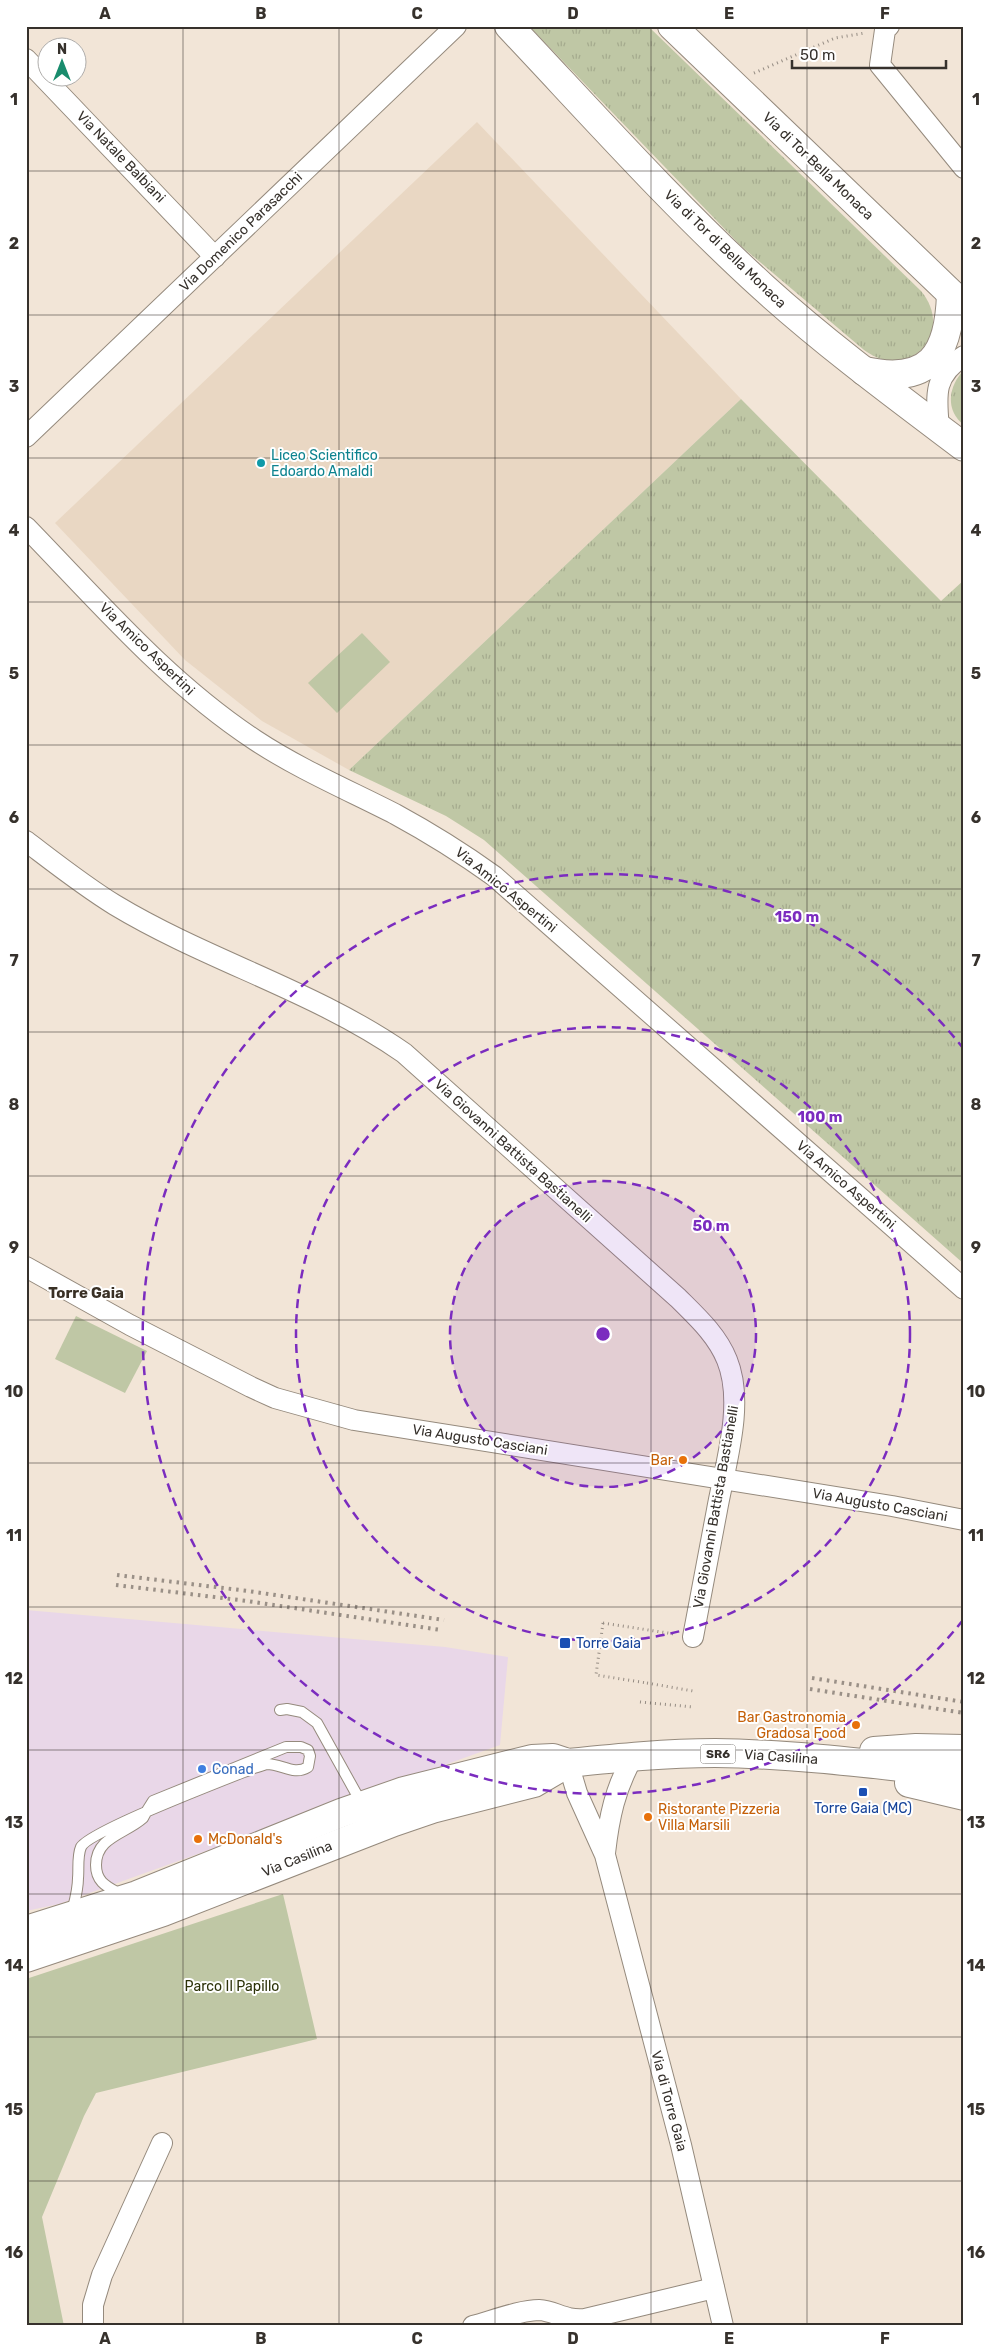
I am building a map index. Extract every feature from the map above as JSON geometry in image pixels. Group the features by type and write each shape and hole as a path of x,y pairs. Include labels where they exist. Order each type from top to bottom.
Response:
{"main road":[{"name":"Via di Tor di Bella Monaca","path":"509,26 731,257 815,333 964,447"},
{"name":"Via di Tor Bella Monaca","path":"672,26 958,300"},
{"path":"864,371 889,376 902,376 913,373 928,364 940,350 958,300"},
{"path":"803,1757 916,1748 964,1749"},
{"name":"Via Casilina","path":"26,1930 127,1898 404,1790 496,1766 546,1758 568,1763 634,1757 715,1753 803,1757 964,1774"},
{"path":"803,1757 863,1774 964,1796"},
{"name":"Via Casilina","path":"26,1958 163,1912 394,1822 432,1809 534,1783 554,1773 568,1763"}],"street":[{"path":"887,28 880,65 964,168"},
{"name":"Via Domenico Parasacchi","path":"26,437 215,256 446,30"},
{"name":"Via Natale Balbiani","path":"26,59 215,256"},
{"path":"939,428 938,385 949,367 964,356"},
{"name":"Via Amico Aspertini","path":"26,527 156,661 183,686 237,727 283,757 397,815 454,847 494,876 964,1289"},
{"name":"Via Giovanni Battista Bastianelli","path":"26,841 115,905 214,956 358,1023 404,1053 678,1298 712,1333 727,1360 734,1398 729,1447 723,1479 685,1635"},
{"name":"Via Augusto Casciani","path":"26,1268 252,1387 297,1405 354,1420 964,1520"},
{"path":"605,1855 608,1820 615,1795 634,1757"},
{"path":"568,1763 577,1793 605,1855"},
{"name":"Via di Torre Gaia","path":"605,1855 681,2145 723,2326"},
{"path":"93,2326 93,2305 102,2275 162,2143"},
{"path":"473,2326 536,2310 568,2319 585,2319 714,2288"}],"lane":[{"path":"280,1710 287,1709 302,1712 317,1723 363,1805"},
{"path":"70,1916 76,1899 80,1848 86,1840 145,1814 266,1764 290,1770 302,1770 308,1767 310,1756 308,1750 301,1747 286,1747 154,1802 145,1814 135,1825 105,1842 97,1855 96,1871 101,1882 127,1898"}],"path":[{"path":"730,83 835,38 887,28"},
{"path":"685,1635 603,1623 596,1675 693,1691"},
{"path":"640,1702 692,1707"}],"shaded area":[{"path":"477,122 741,399 349,770 262,721 185,660 55,523"},
{"path":"26,1610 445,1647 508,1657 500,1745 59,1904 26,1911"}],"green space":[{"path":"529,26 648,26 921,291 930,307 933,323 930,337 922,349 911,357 896,361 881,359 864,350 741,246"},
{"path":"964,370 964,425 954,413 951,406 951,398 955,383"},
{"path":"741,399 941,601 964,580 964,1264 484,840 446,816 349,770"},
{"path":"362,633 390,662 337,713 308,683"},
{"path":"76,1316 147,1351 125,1393 55,1359"},
{"name":"Parco Il Papillo","path":"283,1894 317,2039 96,2093 84,2116 42,2217 64,2326 26,2326 26,1979"}],"railway":[{"path":"117,1575 248,1591 444,1620"},
{"path":"116,1585 247,1601 441,1630"},
{"path":"812,1678 964,1702"},
{"path":"810,1689 964,1713"}],"place":[{"name":"Liceo Scientifico Edoardo Amaldi","path":"261,463"},
{"name":"Bar","path":"683,1460"},
{"name":"Torre Gaia","path":"565,1643"},
{"name":"Bar Gastronomia Gradosa Food","path":"856,1725"},
{"name":"Conad","path":"202,1769"},
{"name":"Torre Gaia (MC)","path":"863,1792"},
{"name":"Ristorante Pizzeria Villa Marsili","path":"648,1817"},
{"name":"McDonald's","path":"198,1839"}],"district":[{"name":"Torre Gaia","path":"86,1293"}]}
